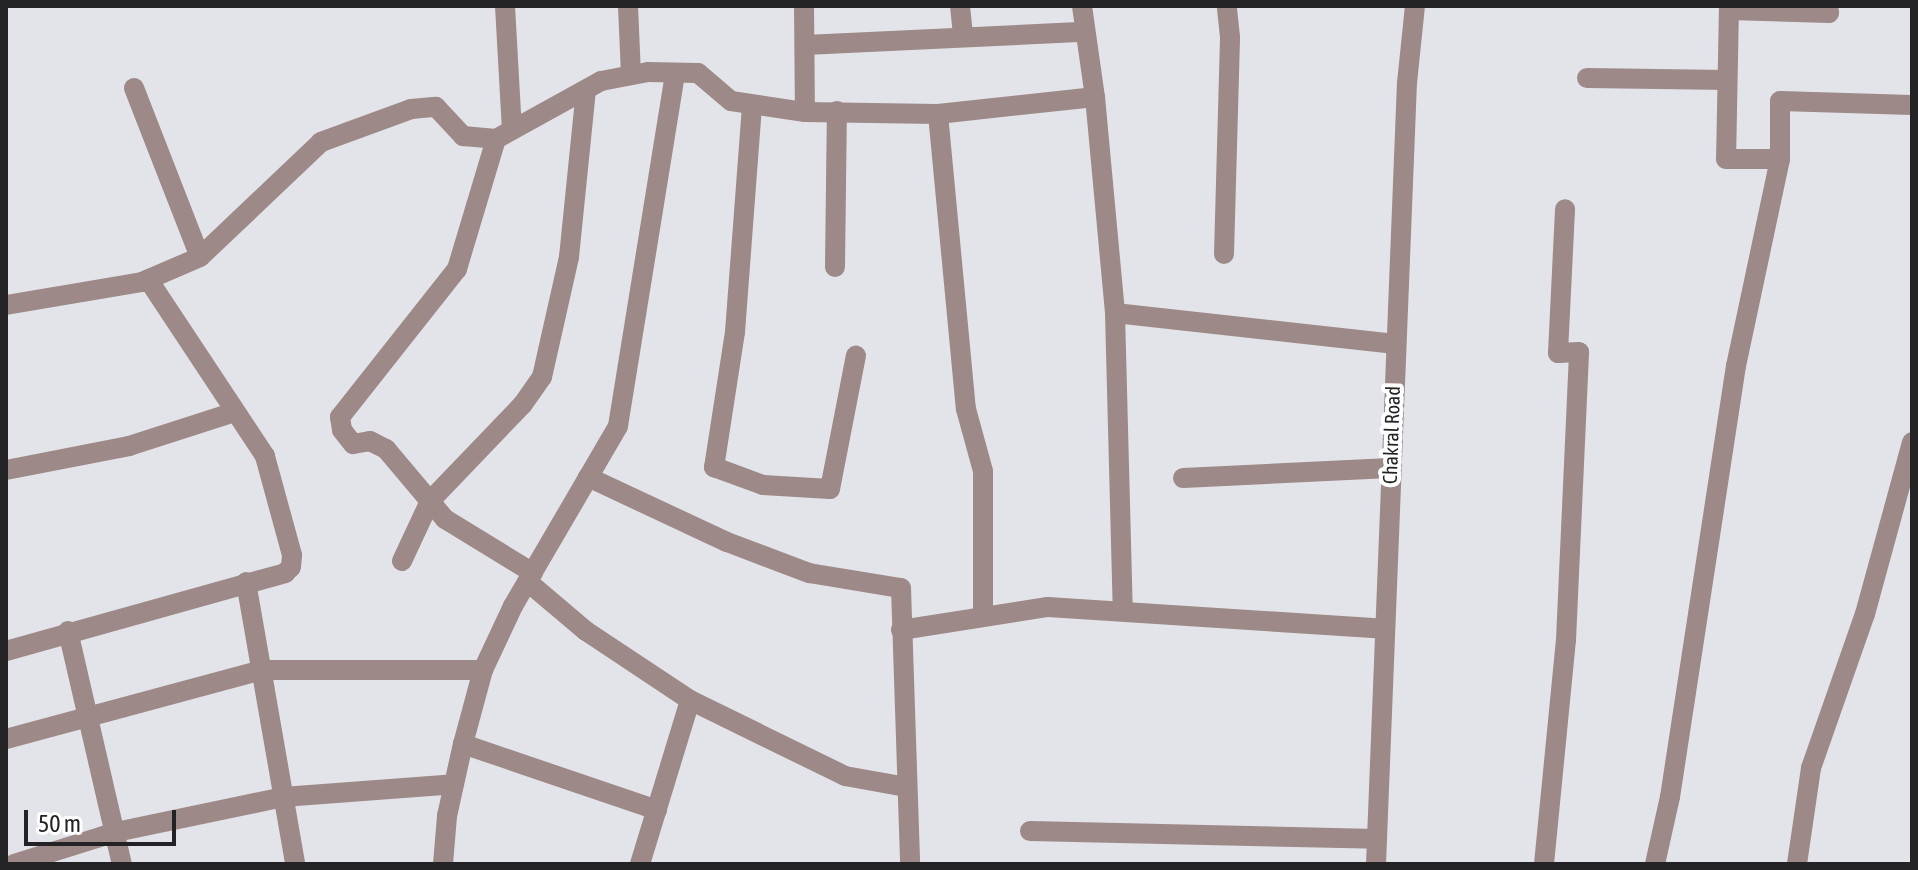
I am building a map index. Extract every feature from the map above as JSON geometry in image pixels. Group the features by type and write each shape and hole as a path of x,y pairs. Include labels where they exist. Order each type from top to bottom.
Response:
{"street":[{"path":"505,6 504,134 457,269 340,417 342,430 353,444 370,441 386,449 445,519 530,577 586,631 690,700 845,776 907,787"},
{"path":"628,6 631,75"},
{"path":"804,6 805,112"},
{"path":"960,6 963,37"},
{"path":"1082,6 1095,97 1115,313 1123,609"},
{"path":"1224,254 1230,37 1227,6"},
{"name":"Chakral Road","path":"1376,864 1395,344 1407,83 1415,6"},
{"path":"1780,159 1726,159 1729,8 1829,13 1828,6"},
{"path":"805,45 1084,32"},
{"path":"6,305 148,279 200,257 321,142 411,109 436,107 463,136 504,134 601,81 631,75 698,73 731,101 805,112 938,114 1095,97"},
{"path":"443,864 454,784 483,670 530,577 618,426 675,74"},
{"path":"1587,78 1727,80"},
{"path":"134,88 200,257"},
{"path":"402,561 430,501 523,404 542,377 569,257 586,90"},
{"path":"1655,864 1670,797 1736,366 1780,159 1780,101 1912,105"},
{"path":"752,106 735,332 714,467 763,485 830,489 856,355"},
{"path":"835,267 837,111"},
{"path":"938,114 966,409 983,471 983,616"},
{"path":"1544,864 1566,640 1579,352 1558,353 1565,209"},
{"path":"6,651 68,631 285,573 291,567 292,555 265,456 148,279"},
{"path":"1115,313 1395,344"},
{"path":"6,470 129,446 235,412"},
{"path":"1797,864 1811,768 1903,508 1912,442"},
{"path":"1183,478 1390,468"},
{"path":"588,477 727,542 809,573 901,588 910,864"},
{"path":"246,582 295,864"},
{"path":"901,630 1048,607 1123,609 1384,629"},
{"path":"68,631 122,864"},
{"path":"6,739 261,670 483,670"},
{"path":"640,864 690,700"},
{"path":"463,744 657,810"},
{"path":"14,864 116,832 283,797 454,784"},
{"path":"1030,831 1377,839"}]}
